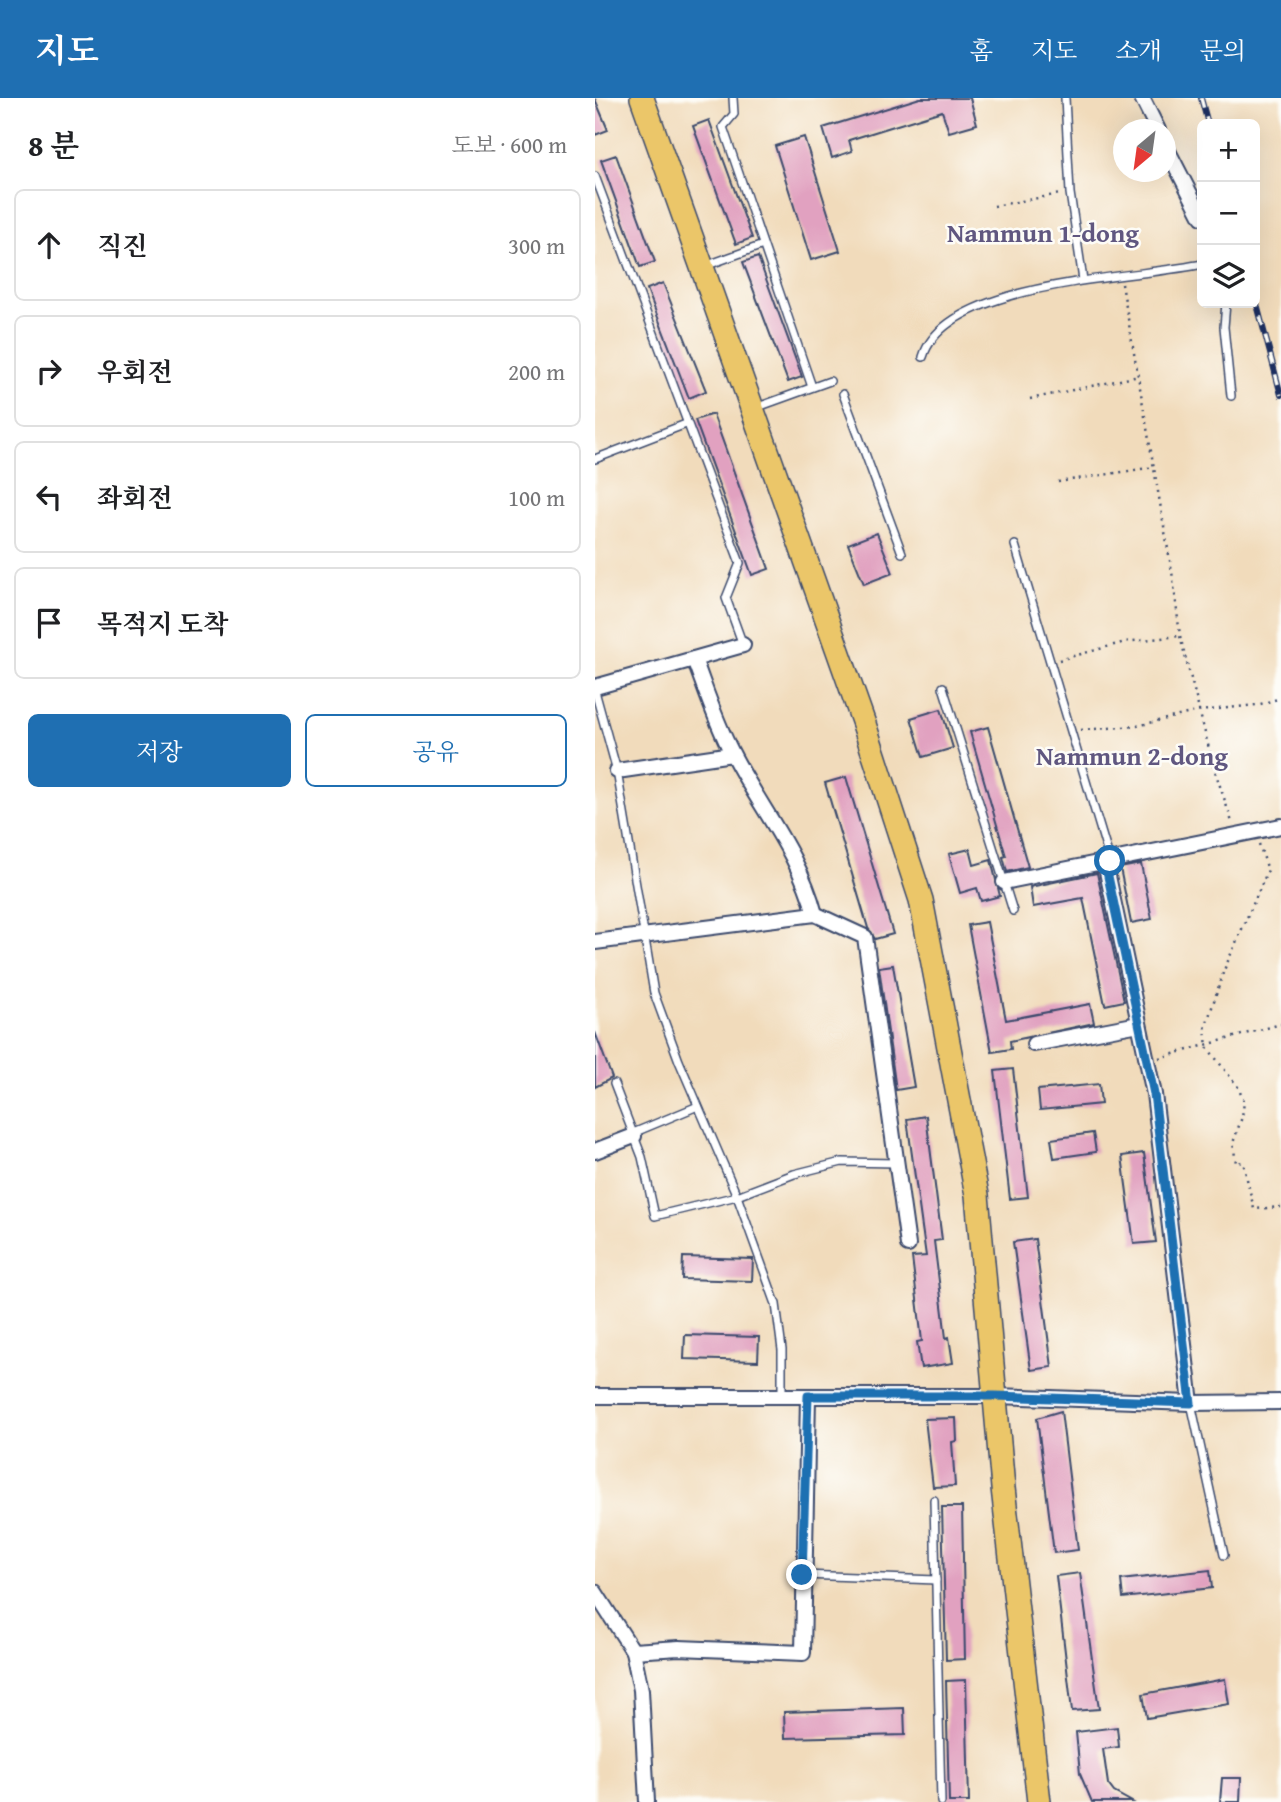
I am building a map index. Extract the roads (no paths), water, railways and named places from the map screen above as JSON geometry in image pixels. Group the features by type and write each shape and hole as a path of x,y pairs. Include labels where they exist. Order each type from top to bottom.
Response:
{"main road":[{"path":"642,98 864,724 921,900 977,1195 995,1396 1039,1802"}],"street":[{"path":"1142,98 1152,119"},
{"path":"1176,166 1197,207"},
{"path":"595,689 743,645"},
{"path":"694,659 732,754 790,848 807,884 815,914"},
{"path":"617,771 732,754"},
{"path":"1004,882 1281,826"},
{"path":"1107,862 1147,1061 1165,1170 1191,1403"},
{"path":"595,943 815,914 865,937 908,1245"},
{"path":"1034,1044 1139,1024"},
{"path":"595,1151 633,1135"},
{"path":"595,1396 995,1396 1191,1403 1281,1402"},
{"path":"633,1651 679,1648 803,1653 802,1575 808,1396"},
{"path":"595,1592 633,1651 641,1690 647,1802"}],"lane":[{"path":"733,98 734,114 723,127 812,387"},
{"path":"1065,98 1070,193 1083,280"},
{"path":"595,176 740,563 726,598 743,645"},
{"path":"701,267 763,245"},
{"path":"923,358 927,345 939,330 968,313 1014,295 1083,280 1197,265"},
{"path":"1226,308 1224,327 1231,396"},
{"path":"751,409 830,381"},
{"path":"843,394 902,553"},
{"path":"595,459 686,424"},
{"path":"1015,545 1052,662 1107,862"},
{"path":"943,687 1013,911"},
{"path":"595,689 617,771 654,993 737,1196 776,1304 782,1350 782,1395"},
{"path":"614,1084 633,1135 655,1216 737,1196 794,1174 842,1162 897,1163"},
{"path":"633,1135 698,1106"},
{"path":"1191,1403 1224,1555"},
{"path":"934,1500 941,1802"},
{"path":"802,1575 936,1580"}],"railway":[{"path":"1201,98 1207,119"},
{"path":"1258,308 1281,395"}],"district":[{"name":"Nammun 1-dong","path":"1043,232"},
{"name":"Nammun 2-dong","path":"1132,755"}]}
